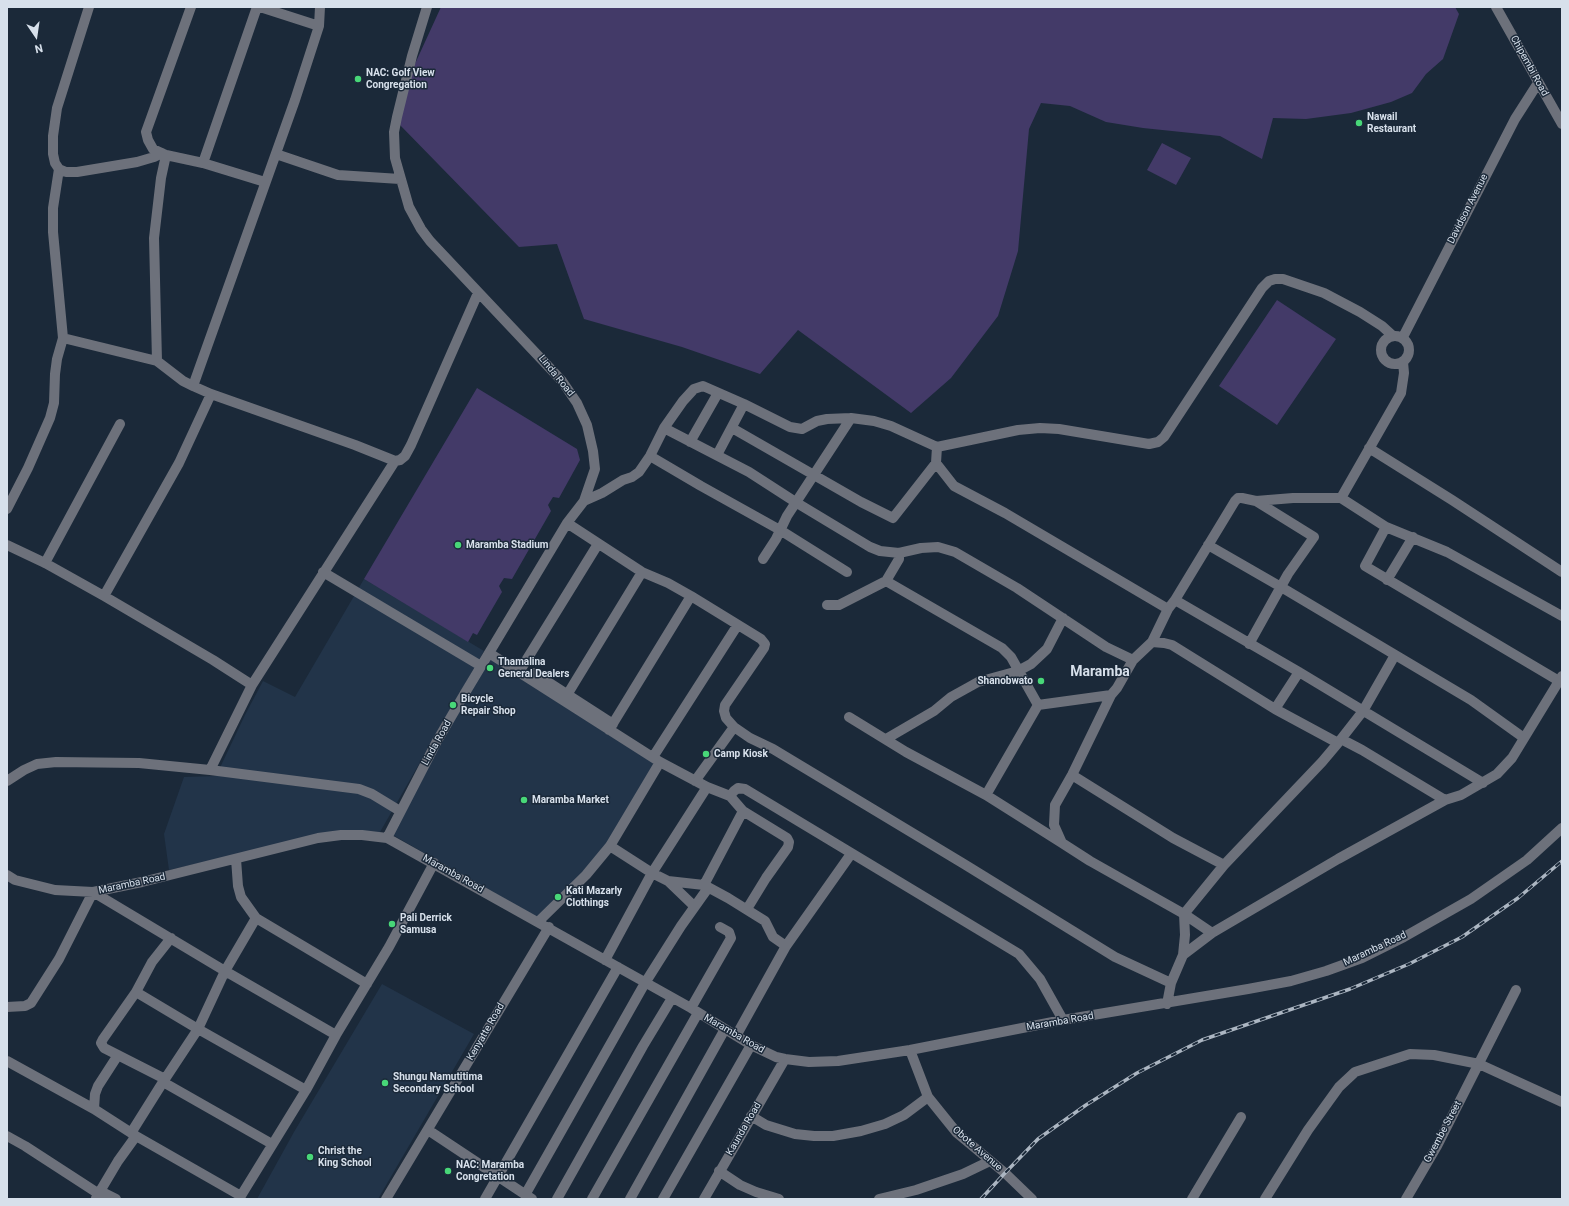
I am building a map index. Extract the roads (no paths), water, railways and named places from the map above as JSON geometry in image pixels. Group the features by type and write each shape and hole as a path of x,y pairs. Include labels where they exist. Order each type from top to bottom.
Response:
{"street":[{"path":"89,7 57,108 53,154 55,163 59,169 66,172 77,172 137,162 164,154"},
{"path":"191,7 146,132 148,140 153,149 164,154 203,162 266,182"},
{"path":"203,162 259,7 318,26"},
{"path":"193,386 295,100 318,26 320,7"},
{"name":"Linda Road","path":"387,838 437,741 567,523 584,501 594,475 595,460 587,425 577,403 562,381 534,349 478,293 421,229 409,207 400,180 395,158 394,132 412,56 427,7"},
{"name":"Chipembi Road","path":"1496,7 1562,124"},
{"name":"Davidson Avenue","path":"1398,336 1514,119 1538,83"},
{"path":"157,362 154,238 164,154"},
{"path":"276,154 338,174 400,180"},
{"path":"7,509 28,468 50,418 54,404 57,358 63,338 53,232 53,208 59,169"},
{"path":"584,501 602,493 639,472 650,456 676,408 694,389 703,386 790,427 802,429 817,421 827,419 851,418 874,421 891,426 937,447 1018,430 1040,428 1059,429 1149,444 1158,442 1164,437 1262,288 1275,279 1283,278 1324,293 1360,312 1398,336 1409,345 1410,350 1409,355 1403,362 1394,364 1386,361 1381,354 1381,349 1384,340 1398,336"},
{"path":"63,338 157,362 183,381 211,394 355,444 395,461 400,460 405,456 478,293"},
{"path":"1341,498 1401,393 1404,373 1403,362"},
{"path":"690,442 718,393"},
{"path":"104,596 179,463 211,394"},
{"path":"717,455 744,404"},
{"path":"762,559 851,418"},
{"path":"45,563 120,424"},
{"path":"664,428 749,472 796,503 870,547 880,551 899,553 921,548 938,547 955,552 1016,588 1106,648 1133,660"},
{"path":"732,428 893,518 936,463 937,447"},
{"path":"1369,448 1562,572"},
{"path":"650,456 780,530 847,572"},
{"path":"210,770 252,685 395,461"},
{"path":"936,463 954,486 1299,672 1483,783"},
{"path":"1062,843 1054,824 1055,805 1072,775 1111,695 1117,688 1133,660 1152,642 1171,604 1235,500 1238,498 1256,501 1293,498 1341,498 1386,527 1447,552 1562,616"},
{"path":"1249,644 1296,561 1314,536 1256,501"},
{"path":"567,523 642,572 668,583 691,596 760,639 765,644 764,648 726,705 724,711 726,718 734,727 750,738 773,749 958,859 1115,957 1171,983"},
{"path":"1183,955 1212,933 1338,859 1445,800 1461,795 1497,774 1512,758 1560,679 1365,566 1386,527"},
{"path":"1387,580 1413,538"},
{"path":"519,672 598,544"},
{"path":"7,545 45,563 104,596 214,660 252,685"},
{"path":"1208,545 1471,700 1524,738"},
{"path":"827,605 839,605 886,582 899,559 899,553"},
{"path":"323,572 481,666"},
{"path":"567,695 642,572"},
{"path":"886,582 1002,648 1011,657 1038,705"},
{"path":"611,727 691,596"},
{"path":"886,739 934,711 951,697 978,682 1018,671 1031,664 1047,649 1063,618"},
{"path":"538,922 586,875 610,846 657,759 737,626"},
{"path":"1152,642 1164,643 1177,648 1275,709 1340,741 1362,750 1445,800"},
{"path":"489,653 611,727"},
{"path":"1167,1004 1171,983 1183,955 1185,936 1184,914 1224,865 1322,762 1340,741 1363,711 1395,655"},
{"path":"1275,709 1299,672"},
{"path":"534,673 657,759 695,781 730,796 743,811 790,842 747,909"},
{"path":"1038,705 1111,695"},
{"path":"986,795 1038,705"},
{"path":"849,717 906,752 986,795 1090,861 1184,914 1212,933"},
{"path":"695,781 734,727"},
{"path":"7,781 37,764 56,762 139,763 210,770 359,789 372,794 400,811"},
{"path":"1072,775 1173,838 1224,865"},
{"path":"605,960 652,873 707,787"},
{"path":"730,796 738,788 745,789 851,854 1020,954 1040,979 1063,1020"},
{"path":"428,1130 528,1197 645,983 706,886 743,811"},
{"name":"Maramba Road","path":"7,875 15,880 49,889 74,892 93,892 142,882 318,838 362,834 387,838 695,1010 751,1045 776,1057 809,1062 838,1061 910,1050 1063,1020 1167,1004 1291,981 1362,958 1404,937 1471,899 1527,860 1562,828"},
{"path":"610,846 668,882 694,906"},
{"path":"736,1036 786,946 851,854"},
{"path":"236,859 238,886 241,897 256,918 367,984"},
{"path":"7,1061 94,1108 134,1135 240,1197 306,1090 434,864"},
{"path":"668,882 706,886 765,921 773,937 786,946"},
{"path":"7,1007 25,1006 31,1003 59,959 93,892 336,1035"},
{"path":"98,1195 164,1081 198,1029 225,971 256,918"},
{"path":"592,1199 695,1010 731,938 729,932 720,926"},
{"name":"Kenyatte Road","path":"386,1199 549,928"},
{"path":"171,938 152,962 136,992 101,1043 104,1048 272,1144"},
{"path":"485,1199 618,967"},
{"name":"Gwembe Street","path":"1406,1199 1437,1146 1516,990"},
{"path":"136,992 306,1090"},
{"path":"557,1199 642,1046 672,998"},
{"path":"630,1199 725,1029"},
{"path":"663,1199 751,1045"},
{"name":"Obote Avenue","path":"910,1050 928,1097 957,1133 1005,1173 1032,1199"},
{"path":"1265,1199 1308,1130 1338,1087 1355,1072 1410,1054 1434,1055 1479,1064 1562,1102"},
{"path":"94,1108 95,1094 98,1086 118,1055"},
{"name":"Kaunda Road","path":"704,1199 785,1059"},
{"path":"751,1116 766,1125 795,1134 833,1136 861,1131 885,1124 904,1116 928,1097"},
{"path":"1192,1199 1241,1117"},
{"path":"7,1136 25,1146 98,1195 116,1199"},
{"path":"879,1199 913,1195 990,1161"},
{"path":"719,1171 756,1192 779,1199"}],"railway":[{"path":"981,1199 1038,1139 1086,1105 1137,1073 1202,1040 1350,989 1409,964 1462,937 1518,898 1562,861"}],"place":[{"name":"NAC: Golf View Congregation","path":"358,79"},
{"name":"Nawail Restaurant","path":"1359,123"},
{"name":"Maramba Stadium","path":"458,545"},
{"name":"Thamalina General Dealers","path":"490,668"},
{"name":"Shanobwato","path":"1041,681"},
{"name":"Bicycle Repair Shop","path":"453,705"},
{"name":"Camp Kiosk","path":"706,754"},
{"name":"Maramba Market","path":"524,800"},
{"name":"Kati Mazarly Clothings","path":"558,897"},
{"name":"Pali Derrick Samusa","path":"392,924"},
{"name":"Shungu Namutitima Secondary School","path":"385,1083"},
{"name":"Christ the King School","path":"310,1157"},
{"name":"NAC: Maramba Congretation","path":"448,1171"}],"district":[{"name":"Maramba","path":"1100,672"}]}
